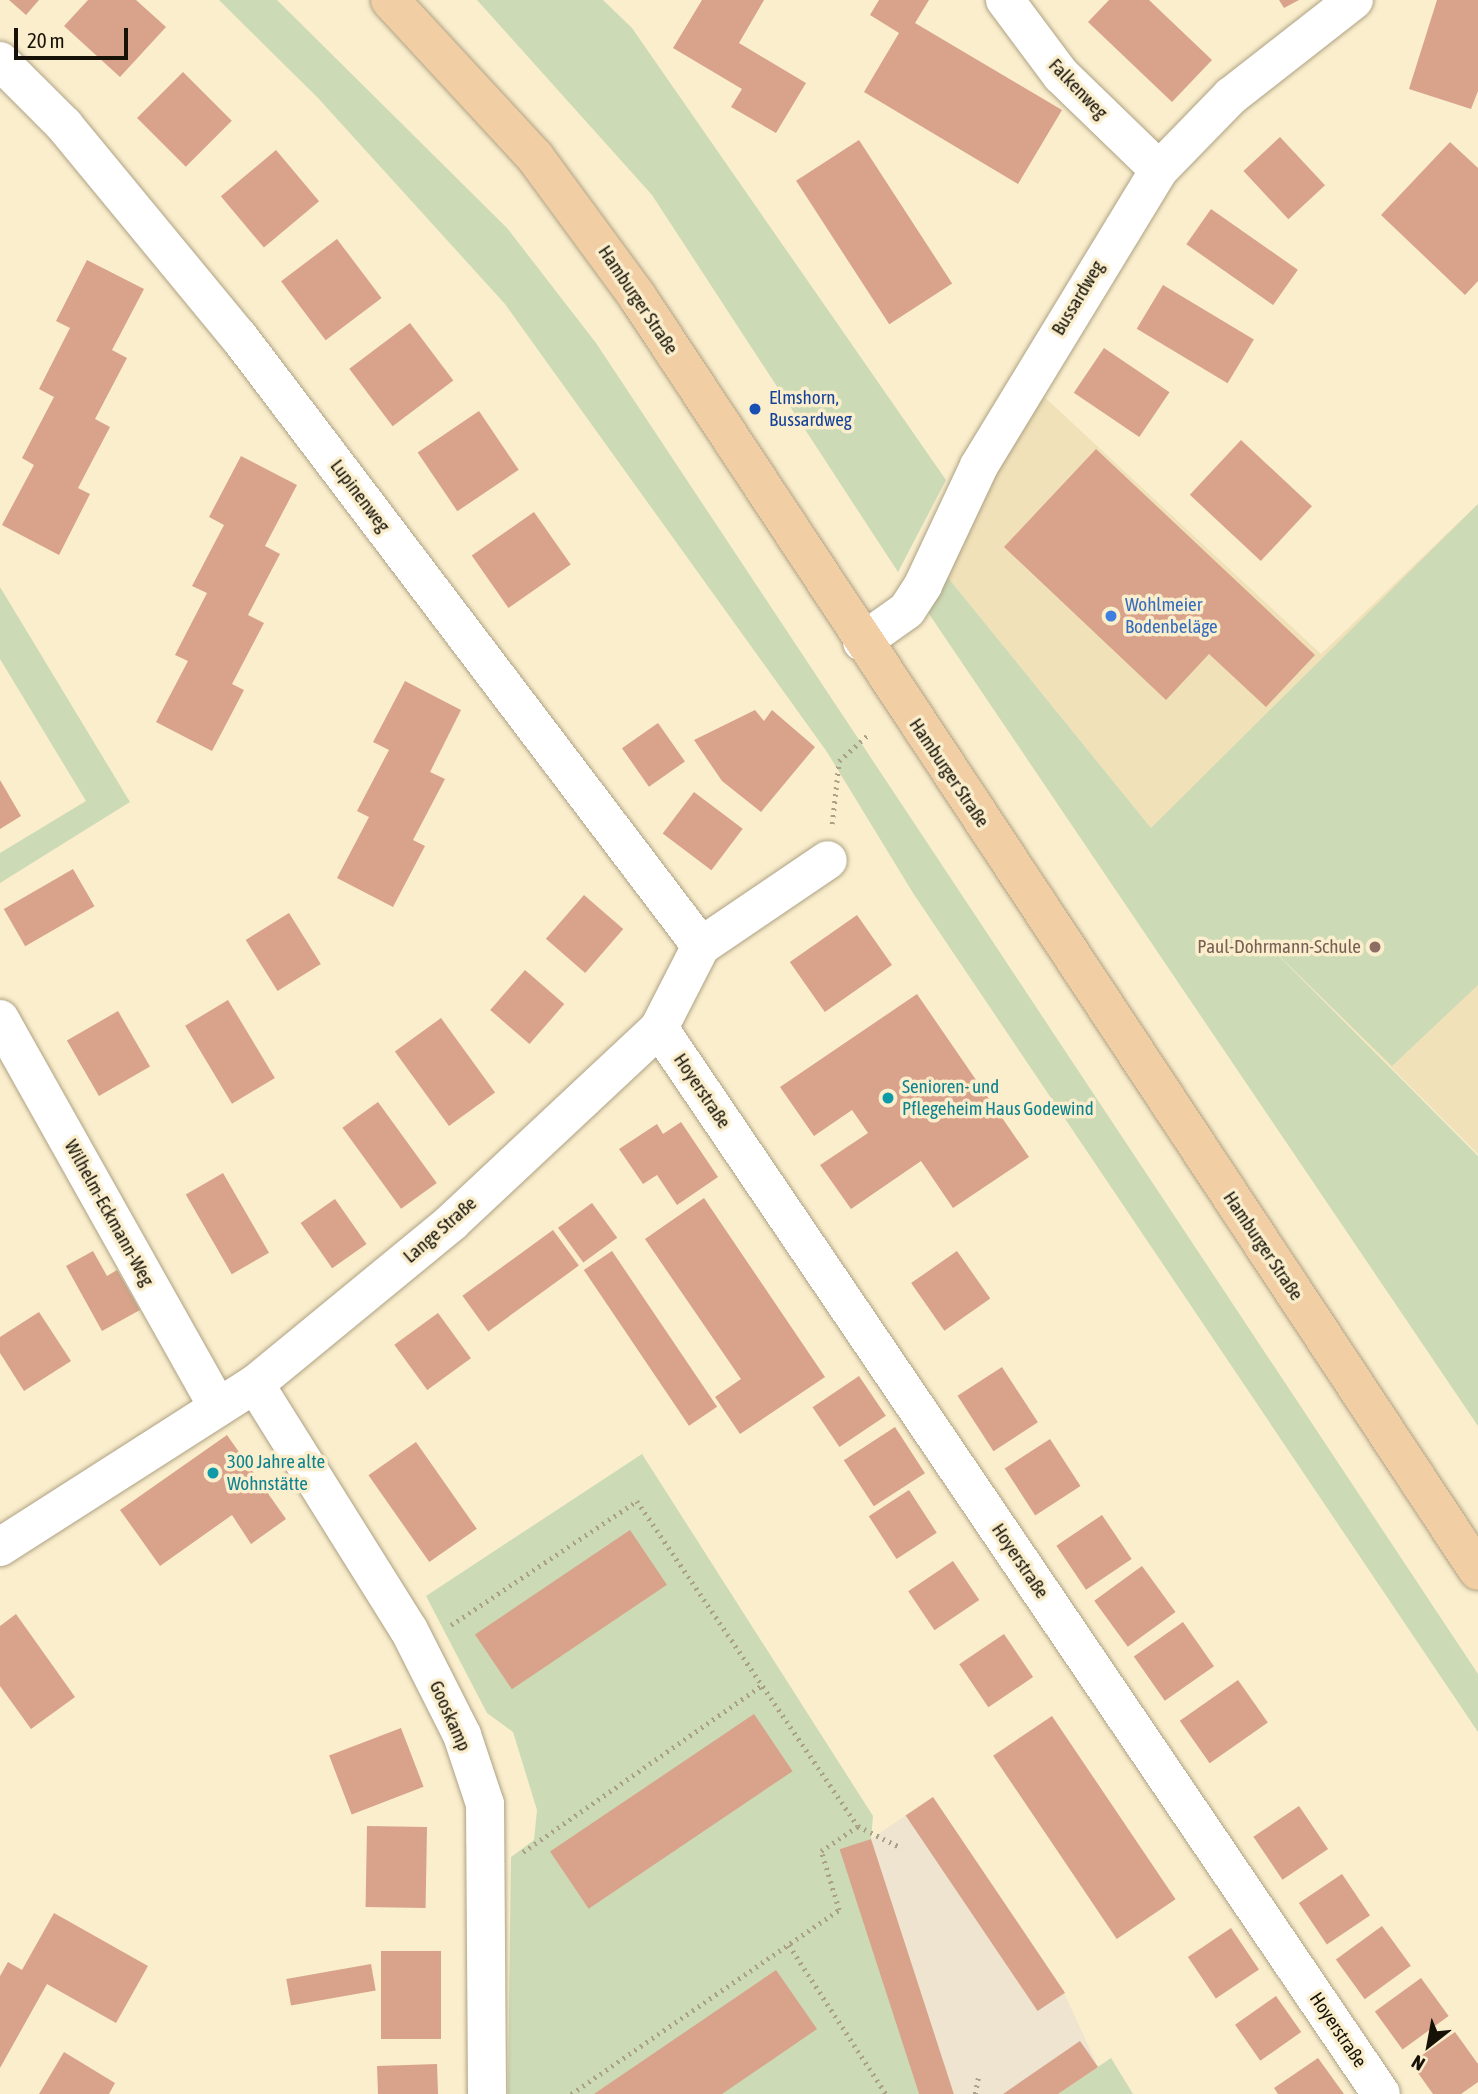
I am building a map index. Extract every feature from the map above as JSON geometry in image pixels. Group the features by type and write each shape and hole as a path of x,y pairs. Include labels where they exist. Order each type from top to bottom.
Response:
{"main road":[{"name":"Hamburger Straße","path":"390,0 443,52 584,220 1478,1571"}],"street":[{"name":"Falkenweg","path":"1005,0 1061,75 1159,170"},
{"name":"Bussardweg","path":"862,642 907,610 923,586 979,466 1159,170 1231,96 1354,0"},
{"name":"Lupinenweg","path":"0,61 64,125 239,337 701,946"},
{"name":"Lange Straße","path":"0,1547 255,1384 452,1222 659,1028 701,946 828,860"},
{"name":"Wilhelm-Eckmann-Weg","path":"0,1019 218,1407"},
{"name":"Hoyerstraße","path":"659,1028 1381,2094"},
{"name":"Gooskamp","path":"255,1384 418,1647 462,1735 485,1804 488,1876 487,2094"}],"path":[{"path":"828,860 838,761 869,734"},
{"path":"418,1647 637,1501 858,1826 902,1848"},
{"path":"488,1876 762,1685"},
{"path":"571,2094 839,1910 821,1851 858,1826"},
{"path":"789,1945 886,2094"},
{"path":"975,2094 978,2078"}],"shaded area":[{"path":"1039,392 1321,654 1478,504 1478,1154 1151,828 945,574 989,472"},
{"path":"933,1797 1064,1993 1098,2067 1058,2094 921,2094 840,1849 871,1839"}],"green space":[{"path":"219,0 277,0 507,228 596,343 1478,1674 1478,1732 913,893 827,752 505,304 318,98"},
{"path":"477,0 603,0 632,28 946,480 898,572 652,195"},
{"path":"1478,504 1478,985 1392,1066 1257,934 1478,1156 1478,1426 925,608 945,574 1151,828"},
{"path":"0,587 130,802 0,883 0,853 86,801 0,659"},
{"path":"642,1454 873,1816 871,1839 841,1850 921,2094 508,2094 511,1857 534,1840 537,1810 513,1732 487,1713 426,1596"},
{"path":"1111,2058 1133,2094 1058,2094"}],"building":[{"path":"9,0 39,0 26,15"},
{"path":"88,0 136,0 166,27 120,77 64,26"},
{"path":"702,0 764,0 739,43 806,83 776,133 731,107 742,89 673,48"},
{"path":"879,0 929,0 915,23 1062,110 1018,184 864,92 899,33 870,15"},
{"path":"1109,0 1149,0 1212,60 1172,102 1088,22"},
{"path":"1279,0 1299,0 1284,8"},
{"path":"1437,0 1478,0 1478,91 1471,109 1409,89"},
{"path":"183,72 232,121 186,167 137,118"},
{"path":"1280,137 1325,185 1288,219 1243,171"},
{"path":"859,140 952,283 889,324 796,181"},
{"path":"1450,142 1478,168 1478,281 1465,295 1381,215"},
{"path":"276,150 319,201 264,248 221,196"},
{"path":"1211,209 1298,270 1273,305 1186,244"},
{"path":"337,239 382,298 326,340 281,281"},
{"path":"87,260 144,289 112,350 127,358 95,419 110,427 78,488 90,494 59,555 2,525 34,465 22,458 54,397 39,389 70,328 56,321"},
{"path":"1163,285 1254,340 1228,383 1137,329"},
{"path":"410,323 453,381 393,426 349,369"},
{"path":"1104,348 1169,392 1139,437 1074,393"},
{"path":"479,411 519,470 457,511 418,452"},
{"path":"1241,440 1312,506 1261,561 1190,495"},
{"path":"1096,449 1315,655 1266,707 1209,654 1166,700 1004,547"},
{"path":"241,456 297,485 265,546 280,554 248,615 264,623 232,684 244,690 212,751 156,722 188,661 175,655 207,593 192,586 224,525 209,517"},
{"path":"534,512 571,564 508,608 472,556"},
{"path":"405,681 461,710 430,772 445,779 413,840 425,846 393,907 337,878 369,817 357,811 389,750 373,742"},
{"path":"755,710 764,721 772,710 815,747 761,812 722,781 694,740"},
{"path":"658,723 685,762 649,787 622,748"},
{"path":"0,780 21,816 0,829"},
{"path":"694,792 743,829 711,870 663,834"},
{"path":"73,869 94,906 25,946 4,909"},
{"path":"584,895 623,929 585,973 546,939"},
{"path":"289,913 321,964 278,991 246,940"},
{"path":"857,915 892,965 825,1012 790,962"},
{"path":"525,970 564,1004 529,1044 490,1010"},
{"name":"Senioren- und Pflegeheim Haus Godewind","path":"917,994 1029,1157 953,1208 921,1161 851,1209 820,1165 868,1133 852,1110 814,1136 780,1087"},
{"path":"228,1000 275,1078 232,1104 185,1026"},
{"path":"118,1011 150,1066 99,1096 67,1040"},
{"path":"441,1018 495,1092 449,1126 395,1052"},
{"path":"378,1102 437,1183 401,1209 342,1128"},
{"path":"681,1122 718,1177 677,1205 657,1175 643,1184 619,1149 657,1124 663,1134"},
{"path":"223,1173 269,1253 232,1274 186,1194"},
{"path":"704,1198 825,1377 740,1434 715,1397 741,1379 645,1239"},
{"path":"335,1199 367,1244 332,1268 301,1223"},
{"path":"592,1203 617,1238 583,1262 558,1228"},
{"path":"553,1230 579,1266 488,1331 462,1296"},
{"path":"93,1251 107,1276 117,1270 140,1310 102,1331 66,1266"},
{"path":"612,1251 717,1407 689,1426 584,1270"},
{"path":"957,1251 990,1299 944,1331 911,1283"},
{"path":"39,1312 71,1361 24,1391 0,1353 0,1337"},
{"path":"438,1313 471,1358 427,1390 394,1345"},
{"path":"1002,1367 1038,1422 993,1451 958,1396"},
{"path":"859,1376 886,1416 839,1447 813,1407"},
{"path":"895,1427 925,1473 874,1506 844,1460"},
{"name":"300 Jahre alte Wohnstätte","path":"227,1435 286,1519 251,1544 232,1515 160,1566 120,1510"},
{"path":"1050,1439 1080,1486 1035,1515 1005,1468"},
{"path":"416,1442 477,1529 429,1562 368,1475"},
{"path":"909,1490 937,1533 897,1559 869,1516"},
{"path":"1102,1515 1132,1559 1086,1590 1056,1546"},
{"path":"630,1530 667,1585 512,1689 475,1635"},
{"path":"953,1561 979,1600 935,1630 908,1591"},
{"path":"1142,1566 1176,1612 1128,1647 1094,1601"},
{"path":"16,1614 75,1697 31,1729 0,1686 0,1626"},
{"path":"1183,1622 1214,1666 1165,1701 1134,1656"},
{"path":"1004,1634 1033,1677 988,1707 959,1664"},
{"path":"1238,1680 1268,1723 1210,1763 1180,1721"},
{"path":"754,1714 793,1771 589,1909 550,1852"},
{"path":"1052,1716 1176,1899 1117,1939 993,1756"},
{"path":"401,1728 424,1787 352,1814 329,1756"},
{"path":"933,1797 1065,1993 1038,2011 906,1815"},
{"path":"1299,1806 1328,1849 1282,1880 1253,1837"},
{"path":"367,1826 427,1827 426,1908 366,1907"},
{"path":"871,1839 954,2094 919,2094 840,1849"},
{"path":"1342,1874 1370,1915 1327,1945 1299,1903"},
{"path":"54,1913 148,1966 116,2023 47,1984 0,2068 0,1976 8,1962 22,1970"},
{"path":"1382,1926 1411,1966 1365,1999 1336,1960"},
{"path":"1231,1928 1259,1969 1216,1999 1188,1957"},
{"path":"381,1951 441,1951 441,2039 381,2039"},
{"path":"371,1964 376,1991 291,2006 286,1979"},
{"path":"776,1970 817,2029 722,2094 594,2094"},
{"path":"1421,1978 1449,2016 1403,2050 1375,2012"},
{"path":"1276,1996 1301,2032 1260,2061 1235,2025"},
{"path":"1455,2032 1478,2064 1478,2082 1461,2094 1433,2094 1411,2063"},
{"path":"1080,2041 1098,2067 1058,2094 1003,2094"},
{"path":"64,2052 115,2083 109,2094 39,2094"},
{"path":"1318,2058 1344,2094 1278,2094 1274,2088"},
{"path":"437,2064 438,2094 378,2094 377,2066"}],"place":[{"name":"Elmshorn, Bussardweg","path":"755,409"},
{"name":"Wohlmeier Bodenbeläge","path":"1111,616"},
{"name":"Paul-Dohrmann-Schule","path":"1375,947"},
{"name":"Senioren- und Pflegeheim Haus Godewind","path":"888,1098"},
{"name":"300 Jahre alte Wohnstätte","path":"213,1473"}]}
